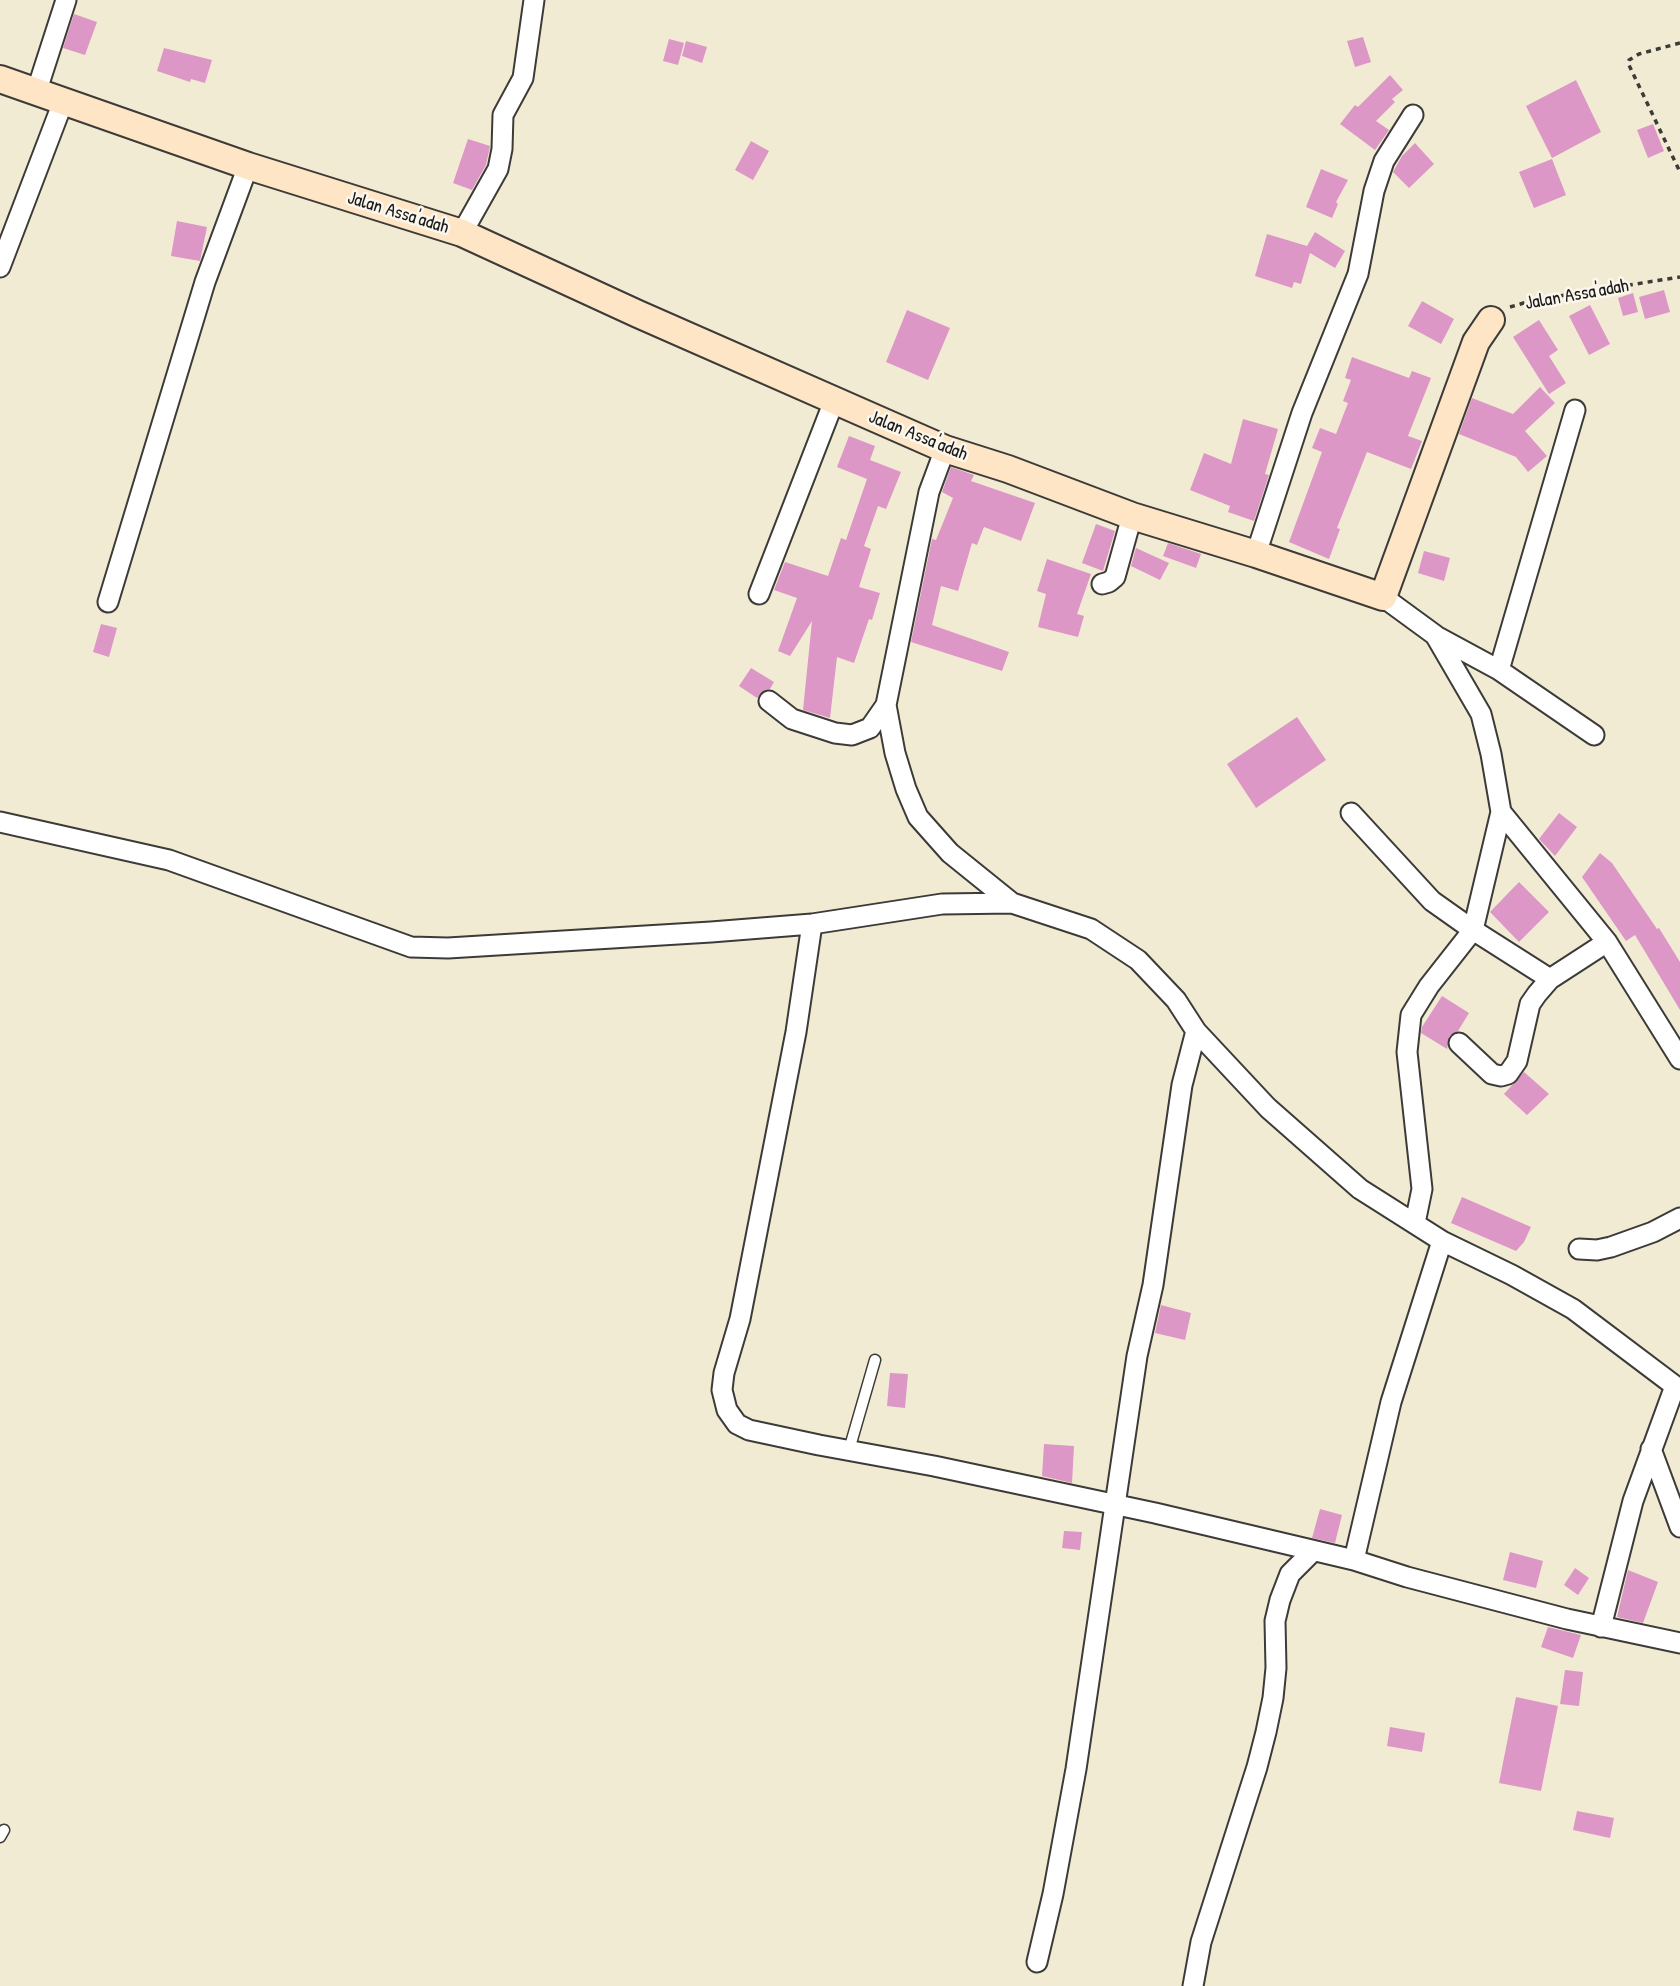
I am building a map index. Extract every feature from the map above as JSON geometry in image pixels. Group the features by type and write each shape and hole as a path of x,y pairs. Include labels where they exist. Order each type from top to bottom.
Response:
{"street":[{"path":"36,93 66,0"},
{"path":"462,233 498,169 502,149 502,116 523,78 534,0"},
{"name":"Jalan Assa'adah","path":"0,79 248,166 462,233 945,449 1008,469 1132,516 1383,597"},
{"path":"0,267 63,102"},
{"path":"1256,554 1294,436 1358,274 1374,191 1384,161 1413,115"},
{"path":"108,601 205,282 248,166"},
{"path":"1491,320 1476,342 1383,597 1434,635 1499,670 1594,735"},
{"path":"759,594 834,401"},
{"path":"1499,670 1574,410"},
{"path":"945,449 929,492 893,663 887,705 895,753 918,817 950,853 1012,902 1091,929 1138,960 1175,1000 1196,1031 1268,1108 1360,1189 1443,1241 1573,1309 1678,1387 1651,1449 1633,1501 1601,1627"},
{"path":"1102,584 1115,577 1132,516"},
{"path":"1415,1223 1422,1189 1407,1052 1411,1016 1429,986 1473,930 1501,812 1481,713 1434,635"},
{"path":"769,701 792,719 835,733 852,735 870,728 887,705"},
{"path":"1501,812 1607,942 1680,1059"},
{"path":"1351,813 1432,901 1550,979"},
{"path":"0,822 169,860 411,947 449,948 812,923 942,904 1012,902"},
{"path":"812,923 796,1032 740,1319 724,1373 722,1390 727,1410 737,1424 749,1430 1116,1505 1354,1560 1407,1577 1601,1627 1680,1643"},
{"path":"1459,1043 1492,1073 1501,1076 1508,1074 1517,1061 1530,1004 1550,979 1607,942"},
{"path":"1037,1962 1053,1894 1076,1769 1137,1356 1153,1285 1182,1085 1196,1031"},
{"path":"1579,1249 1597,1250 1611,1247 1653,1232 1680,1218"},
{"path":"1354,1560 1391,1402 1443,1241"},
{"path":"1651,1449 1680,1527"},
{"path":"1193,1986 1201,1941 1258,1767 1266,1732 1273,1698 1276,1668 1275,1621 1280,1600 1290,1574 1313,1551"}],"lane":[{"path":"849,1450 875,1360"}],"path":[{"path":"1680,43 1639,54 1629,60 1680,173"},
{"name":"Jalan Assa'adah","path":"1491,320 1509,308 1534,300 1680,278"}],"building":[{"path":"74,14 97,22 85,55 63,48"},
{"path":"1363,37 1371,62 1355,67 1347,41"},
{"path":"669,39 684,43 678,65 663,61"},
{"path":"686,41 707,47 702,63 682,56"},
{"path":"164,48 212,60 205,83 191,79 190,82 157,71"},
{"path":"1390,75 1403,90 1392,99 1395,102 1376,121 1389,130 1375,150 1340,124 1355,105 1358,107"},
{"path":"1576,80 1601,132 1552,158 1526,106"},
{"path":"1653,124 1664,151 1648,158 1637,130"},
{"path":"468,139 490,146 486,165 472,190 453,183"},
{"path":"751,141 769,151 753,180 735,170"},
{"path":"1415,143 1434,164 1409,188 1393,172 1402,156"},
{"path":"1552,159 1566,195 1534,208 1519,172"},
{"path":"1321,169 1348,180 1336,202 1338,204 1332,218 1306,207"},
{"path":"177,221 207,227 200,261 171,256"},
{"path":"1315,232 1345,251 1335,268 1310,253 1301,284 1294,282 1292,288 1255,276 1267,234 1307,246"},
{"path":"1664,290 1670,312 1645,319 1639,297"},
{"path":"1633,293 1638,312 1623,316 1618,298"},
{"path":"1422,301 1454,319 1441,344 1408,326"},
{"path":"1590,305 1610,344 1589,355 1569,316"},
{"path":"907,310 950,328 928,380 886,362"},
{"path":"1539,320 1558,350 1549,356 1566,383 1549,394 1513,337"},
{"path":"1352,357 1409,378 1412,371 1431,378 1408,436 1422,441 1411,469 1367,452 1337,528 1340,529 1329,559 1289,542 1322,452 1312,448 1320,428 1336,434 1348,403 1343,401 1351,380 1345,378"},
{"path":"1540,387 1555,403 1525,431 1547,456 1528,472 1516,457 1459,434 1472,398 1513,414"},
{"path":"1243,419 1278,429 1265,474 1269,475 1254,521 1228,512 1230,506 1190,490 1204,453 1231,464"},
{"path":"849,436 875,446 870,460 901,472 886,509 878,506 864,546 871,549 859,587 880,593 854,663 837,657 830,718 803,710 812,621 790,656 778,651 797,598 774,590 785,562 828,576 841,538 846,540 867,479 837,467"},
{"path":"951,467 974,475 971,481 1035,503 1021,541 984,527 977,545 972,543 958,591 941,586 932,625 1009,652 1002,671 911,642 932,539 936,540 953,498 942,492"},
{"path":"1096,524 1115,531 1103,571 1082,563"},
{"path":"1168,543 1201,554 1196,568 1163,556"},
{"path":"1136,548 1169,563 1160,580 1131,566"},
{"path":"1424,551 1450,558 1444,581 1418,573"},
{"path":"1047,559 1091,574 1077,614 1084,616 1078,637 1038,627 1046,594 1037,591"},
{"path":"101,624 117,628 109,657 93,652"},
{"path":"751,668 774,682 770,689 764,690 757,698 739,686"},
{"path":"1297,717 1326,760 1256,808 1227,764"},
{"path":"1559,813 1577,827 1555,856 1539,839"},
{"path":"1600,853 1612,863 1680,962 1680,1010 1635,935 1626,941 1582,877"},
{"path":"1519,882 1549,912 1519,942 1490,912"},
{"path":"1442,996 1469,1013 1458,1031 1450,1035 1447,1049 1421,1033"},
{"path":"1524,1072 1549,1094 1527,1115 1504,1094"},
{"path":"1462,1197 1531,1227 1524,1242 1516,1251 1451,1223"},
{"path":"1161,1305 1191,1313 1185,1340 1155,1333"},
{"path":"890,1373 908,1374 905,1408 887,1406"},
{"path":"1044,1444 1074,1446 1072,1483 1042,1476"},
{"path":"1320,1509 1342,1515 1335,1543 1312,1538"},
{"path":"1064,1531 1082,1532 1080,1550 1062,1548"},
{"path":"1510,1552 1543,1561 1536,1588 1503,1580"},
{"path":"1575,1568 1589,1578 1578,1595 1564,1585"},
{"path":"1628,1570 1658,1582 1643,1623 1617,1617"},
{"path":"1548,1627 1581,1635 1573,1658 1541,1647"},
{"path":"1565,1670 1583,1672 1579,1706 1560,1704"},
{"path":"1516,1697 1558,1706 1541,1791 1499,1783"},
{"path":"1390,1727 1425,1733 1422,1752 1387,1746"},
{"path":"1577,1811 1614,1818 1610,1838 1573,1830"}]}
